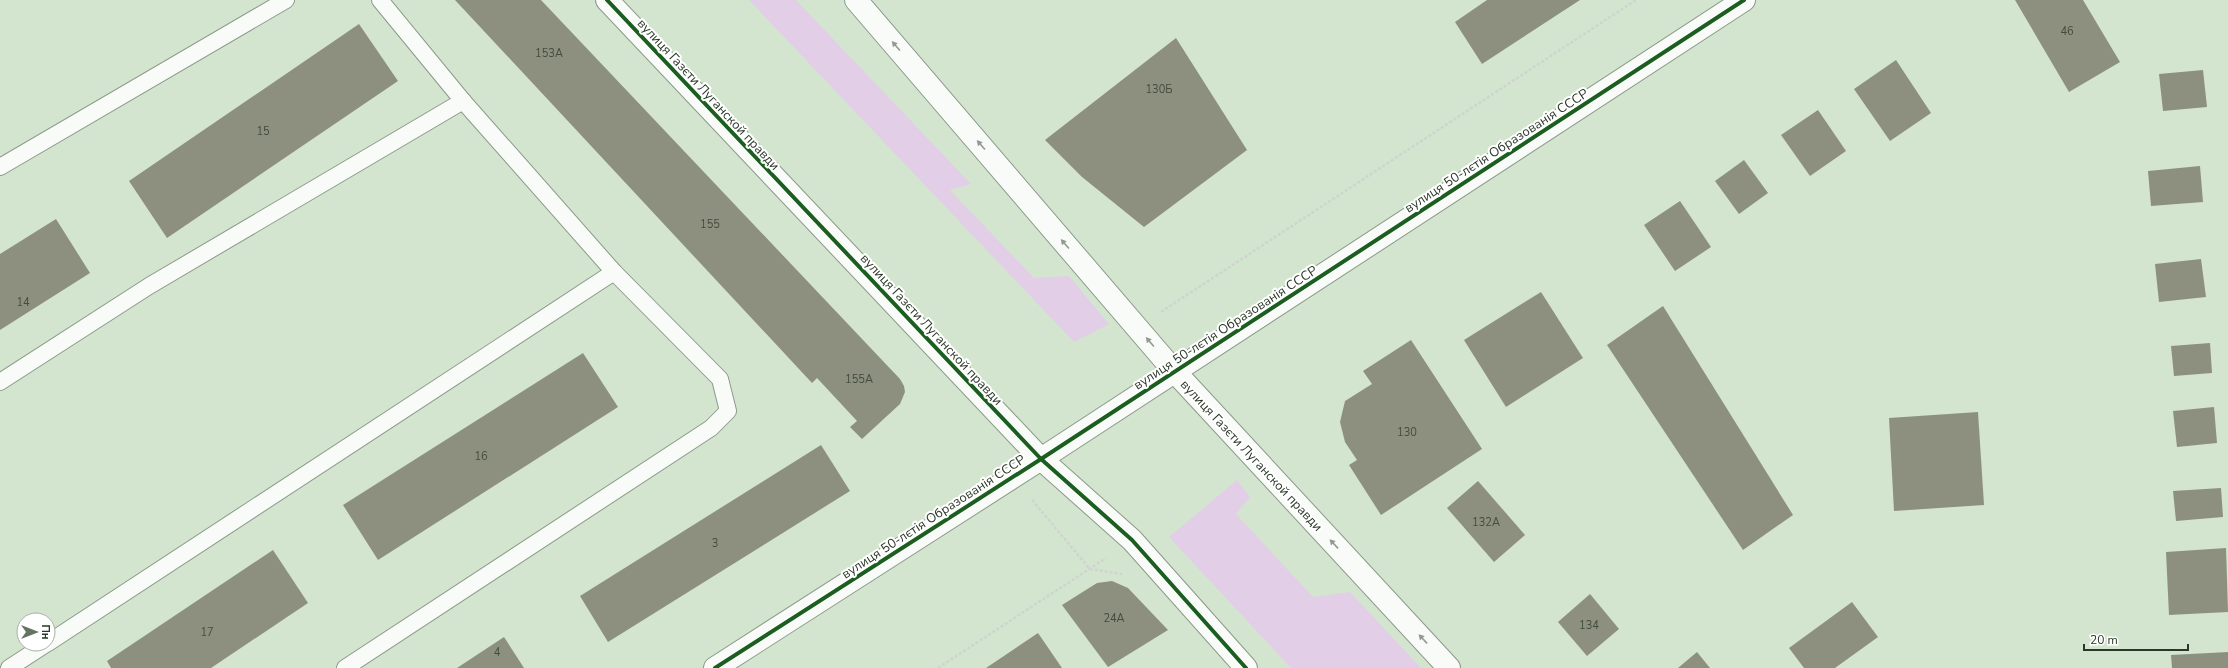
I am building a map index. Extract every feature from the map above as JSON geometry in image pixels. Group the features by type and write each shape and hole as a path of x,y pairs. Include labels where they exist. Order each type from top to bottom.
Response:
{"street":[{"name":"вулиця Газєти Луганской правди","path":"607,0 1041,459 1132,540 1246,668"},
{"name":"вулиця Газєти Луганской правди","path":"856,0 1175,372 1449,668"},
{"name":"вулиця 50-лєтія Образованія СССР","path":"715,668 1041,459 1744,0"}],"lane":[{"path":"0,167 286,0"},
{"path":"345,668 711,428 728,411 720,380 614,272 463,101 380,0"},
{"path":"0,382 149,286 463,101"},
{"path":"56,637 614,272"},
{"path":"9,668 30,662 39,652"}],"path":[{"path":"1138,328 1188,292 1636,0"},
{"path":"1013,476 1090,569 1130,575"},
{"path":"938,668 1132,540"}],"shaded area":[{"path":"749,0 796,0 971,184 950,190 1034,278 1069,276 1109,324 1074,342"},
{"path":"1237,480 1250,497 1236,514 1313,597 1350,592 1421,668 1291,668 1169,537"}],"building":[{"path":"455,0 541,0 900,379 904,386 905,392 900,404 862,439 850,427 857,421 817,378 812,383"},
{"path":"1487,0 1580,0 1482,64 1455,22"},
{"path":"2015,0 2083,0 2120,62 2069,92"},
{"path":"359,24 398,81 167,238 129,181"},
{"path":"1176,38 1247,150 1144,227 1082,177 1045,140"},
{"path":"1896,60 1931,113 1890,141 1854,89"},
{"path":"2203,70 2207,107 2163,111 2159,74"},
{"path":"1818,110 1846,151 1810,176 1781,135"},
{"path":"1744,160 1768,193 1739,214 1715,181"},
{"path":"2200,166 2203,202 2151,206 2148,171"},
{"path":"1680,201 1711,247 1675,271 1644,225"},
{"path":"56,219 90,273 0,330 0,254"},
{"path":"2201,259 2206,297 2159,302 2155,264"},
{"path":"1541,292 1583,358 1506,407 1464,340"},
{"path":"1663,306 1793,515 1743,550 1607,345"},
{"path":"1411,340 1482,449 1381,515 1349,465 1357,460 1345,442 1340,422 1345,401 1372,384 1363,371"},
{"path":"2210,343 2212,373 2174,376 2171,346"},
{"path":"583,353 618,407 378,560 343,505"},
{"path":"2214,407 2217,443 2177,447 2173,411"},
{"path":"1978,412 1984,505 1894,511 1889,418"},
{"path":"821,445 850,491 608,642 580,596"},
{"path":"1478,481 1525,535 1494,562 1447,508"},
{"path":"2221,488 2223,517 2176,521 2173,491"},
{"path":"2226,548 2228,612 2169,615 2166,552"},
{"path":"273,550 308,603 211,668 111,668 107,661"},
{"path":"1112,581 1128,588 1168,630 1108,667 1062,605 1097,583"},
{"path":"1590,594 1619,629 1587,656 1558,622"},
{"path":"1852,602 1878,637 1835,668 1804,668 1789,648"},
{"path":"1038,633 1062,668 986,668"},
{"path":"504,637 524,668 457,668"},
{"path":"1697,652 1710,668 1678,668"},
{"path":"2228,652 2228,668 2172,668 2171,655"}],"cycle path":[{"path":"607,0 1041,459 1132,540 1246,668"},
{"path":"715,668 1041,459 1744,0"}]}
